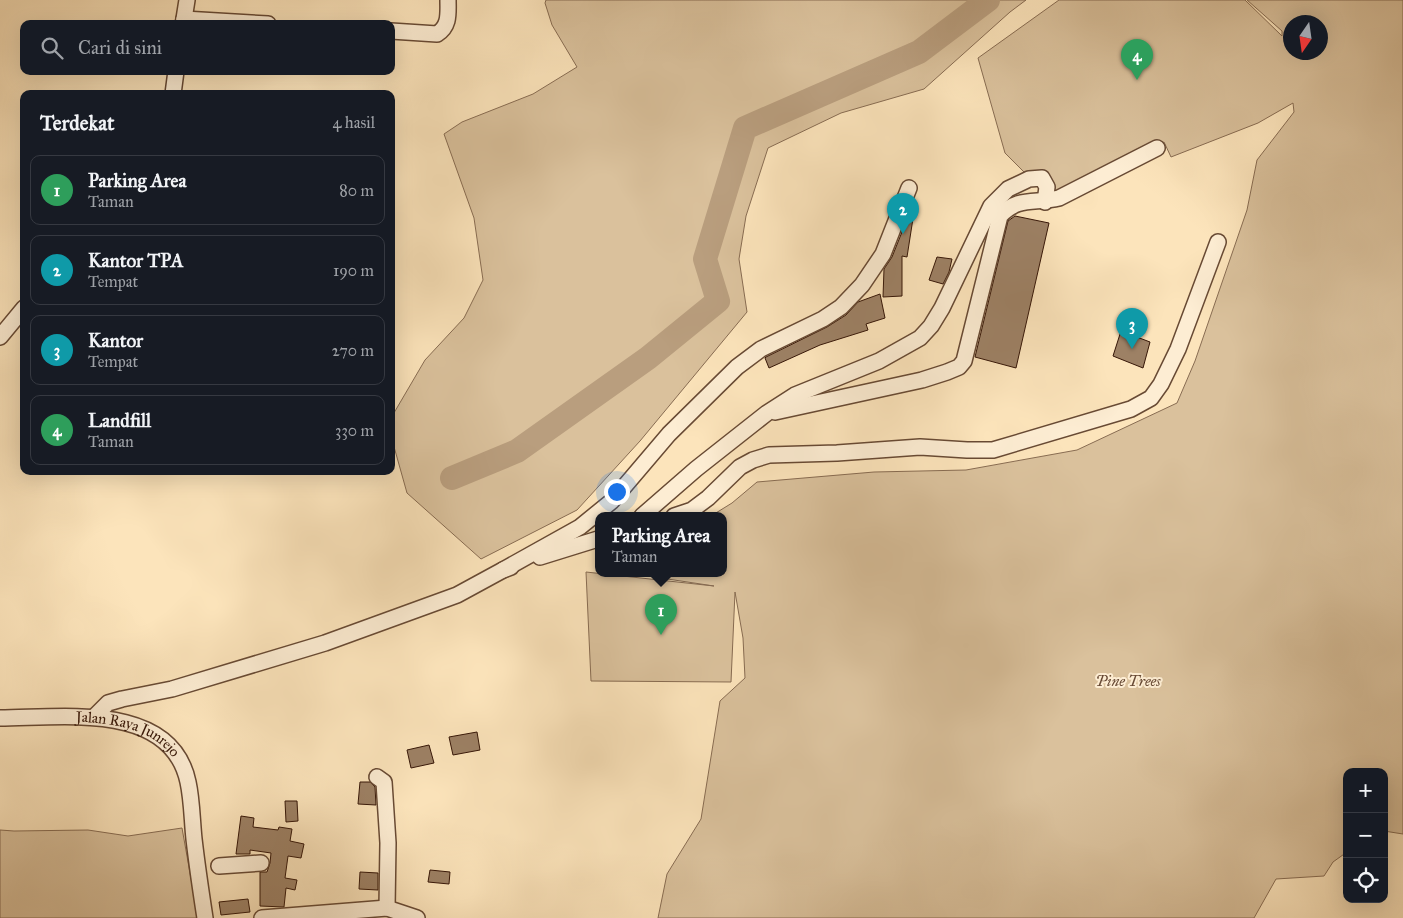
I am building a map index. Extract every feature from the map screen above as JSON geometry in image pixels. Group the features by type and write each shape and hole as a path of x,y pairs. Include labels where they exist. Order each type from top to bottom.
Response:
{"street":[{"path":"183,20 186,0"},
{"path":"395,31 437,34 443,31 447,23 448,0"},
{"path":"174,90 175,75"},
{"path":"767,413 922,380 959,367 964,361 1000,216 1007,208 1014,204 1045,202 1059,198 1157,148"},
{"path":"647,512 696,469 767,413 795,395 879,361 920,338 931,326 942,308 991,206 1008,189 1029,178 1042,178 1047,187 1045,202"},
{"path":"598,512 612,500 669,434 737,367 761,349 822,319 841,307 862,285 883,254 909,188"},
{"path":"686,512 692,510 708,498 740,467 753,460 769,456 920,447 993,450 1131,409 1151,398 1161,384 1178,349 1218,242"},
{"path":"0,337 20,313"},
{"path":"94,718 108,703 172,689 325,643 457,595 580,528 595,515"},
{"path":"503,570 580,543 595,540"},
{"name":"Jalan Raya Junrejo","path":"0,718 94,718 140,726 159,736 171,748 188,780 205,918"},
{"path":"377,777 384,782 388,844 386,908"},
{"path":"219,866 261,862"},
{"path":"262,918 386,908 416,918"}],"green space":[{"path":"546,0 1026,0 924,89 841,113 768,148 746,216 739,259 747,312 640,441 577,510 481,559 407,493 395,450 395,411 425,360 464,318 483,280 474,218 444,134 462,122 533,94 577,67 552,25 545,3"},
{"name":"Pine Trees","path":"1059,0 1245,0 1282,36 1282,31 1247,0 1403,0 1403,834 1388,832 1388,768 1343,768 1343,855 1333,862 1324,876 1276,879 1254,918 658,918 667,874 701,819 720,701 745,678 743,638 735,592 731,682 591,681 586,572 595,573 595,577 632,577 714,586 654,577 727,577 727,512 717,512 732,503 757,482 874,472 966,470 1077,450 1177,403 1195,361 1247,210 1257,160 1294,112 1293,103 1258,123 1171,157 1164,142 1059,197 1029,177 1005,153 978,58"},
{"path":"182,828 198,918 0,918 0,830 88,830 128,836"}],"building":[{"path":"910,212 914,212 907,257 902,256 902,296 883,297 884,269 892,257"},
{"path":"1015,216 1049,223 1016,368 975,357 1008,221"},
{"path":"937,257 952,259 949,272 943,284 929,280"},
{"path":"880,294 885,318 866,324 868,330 820,345 769,368 766,357 827,327 846,315 858,302"},
{"path":"1121,331 1150,342 1143,368 1113,356"},
{"path":"477,732 480,750 453,755 449,737"},
{"path":"429,745 434,763 411,768 407,750"},
{"path":"360,782 370,782 375,787 376,805 358,804"},
{"path":"285,801 297,801 298,821 286,822"},
{"path":"241,816 254,818 253,827 278,830 279,827 292,829 290,841 304,844 301,858 288,856 285,878 297,880 295,890 286,888 284,907 260,906 260,872 267,872 271,853 250,850 250,854 236,854"},
{"path":"430,870 450,872 449,884 428,882"},
{"path":"360,872 378,873 378,890 359,889"},
{"path":"248,899 250,912 221,915 219,902"}],"waterway":[{"path":"452,478 517,451 648,358 718,301 705,259 745,128 919,52 988,0"}],"place":[{"name":"Landfill","path":"1137,80"},
{"name":"Kantor TPA","path":"903,234"},
{"name":"Kantor","path":"1132,349"},
{"name":"Parking Area","path":"661,635"}]}
